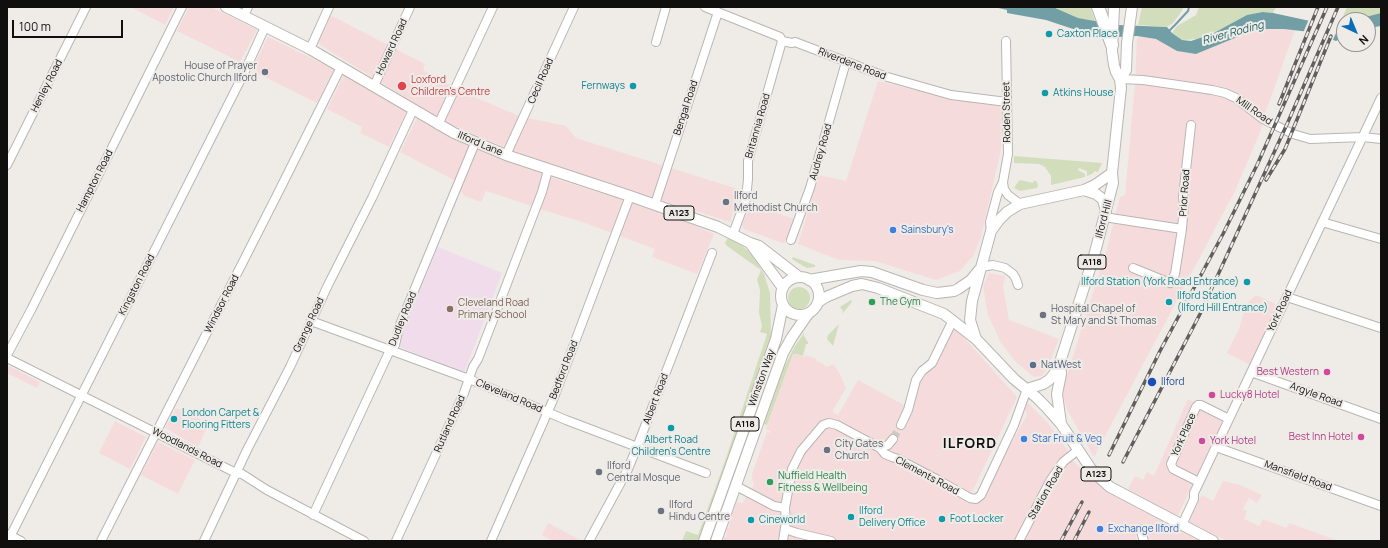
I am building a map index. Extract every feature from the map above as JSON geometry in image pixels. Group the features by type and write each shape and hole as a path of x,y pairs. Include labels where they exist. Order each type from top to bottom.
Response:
{"highway":[{"path":"1098,7 1112,45"}],"main road":[{"name":"Ilford Lane","path":"226,7 246,11 265,27 310,49 438,125 476,143 548,170 655,204 734,234 759,246 804,278"},
{"name":"Ilford Hill","path":"1114,7 1112,45 1114,65 1120,79"},
{"name":"Ilford Hill","path":"1061,424 1057,394 1061,374 1060,362 1094,256 1113,183 1112,173 1117,129 1120,79 1126,70 1127,43 1132,7"},
{"name":"A118","path":"976,339 970,320 972,301 991,231 999,220 1007,212 1020,204 1084,190 1096,185 1112,173"},
{"path":"1084,190 1096,194 1103,200 1105,214"},
{"name":"Ilford Lane","path":"750,243 783,288"},
{"name":"A118","path":"783,305 781,299 783,288 790,280 861,271 872,272 923,290 937,293 954,291 963,286 971,280 981,267"},
{"path":"804,278 816,287 819,294 818,302"},
{"name":"A118","path":"808,314 818,302 852,286 862,284 878,288 935,309 953,320 976,339 1014,379 1027,389 1043,384 1049,380 1060,362"},
{"path":"783,305 793,314 803,316 808,314"},
{"name":"Winston Way","path":"704,541 776,339 783,305"},
{"name":"Winston Way","path":"716,541 783,353 808,314"},
{"name":"A123","path":"1027,389 1061,424 1091,469 1110,487 1213,541"}],"street":[{"name":"Henley Road","path":"7,165 86,7"},
{"name":"Hampton Road","path":"7,356 182,7"},
{"path":"310,49 329,7"},
{"name":"Howard Road","path":"374,86 410,7"},
{"path":"438,125 493,7"},
{"name":"Cecil Road","path":"506,155 574,7"},
{"path":"656,42 666,7"},
{"name":"Riverdene Road","path":"705,7 721,11 780,37 782,41 792,43 796,42 884,76 951,95 1007,102"},
{"name":"Bengal Road","path":"655,204 721,11"},
{"name":"Kingston Road","path":"8,537 241,80 265,27"},
{"name":"Britannia Road","path":"734,234 746,199 748,161 782,41"},
{"name":"Roden Street","path":"991,231 990,222 998,192 1003,182 1008,154 1006,41"},
{"name":"Audrey Road","path":"791,240 810,188 846,62"},
{"name":"Windsor Road","path":"101,541 341,67"},
{"name":"Mill Road","path":"1120,79 1143,80 1225,93 1236,98 1263,119 1293,134 1310,139 1363,137 1381,139"},
{"name":"York Road","path":"1182,525 1194,499 1194,493 1199,482 1381,98"},
{"name":"Grange Road","path":"204,541 372,198 413,110"},
{"name":"Prior Road","path":"1105,214 1182,229 1184,205 1183,197 1191,125"},
{"name":"Dudley Road","path":"313,515 390,350 395,345 399,327 476,143"},
{"name":"Rutland Road","path":"396,541 469,379 539,199 548,170"},
{"path":"1003,182 1004,189 1008,195 1020,204"},
{"name":"Bedford Road","path":"491,541 547,412 630,196"},
{"path":"1322,222 1381,239"},
{"path":"1134,268 1170,283 1175,274 1182,229"},
{"name":"Albert Road","path":"590,541 628,469 712,254"},
{"path":"981,267 993,265 1005,268 1013,274 1018,285"},
{"path":"1287,297 1381,328"},
{"path":"900,425 908,410 916,380 935,357 953,320"},
{"name":"Cleveland Road","path":"311,321 469,379 547,412 706,473"},
{"name":"Woodlands Road","path":"7,356 236,473 244,475 267,490 364,541"},
{"name":"Argyle Road","path":"1252,372 1381,419"},
{"name":"Clements Road","path":"784,541 786,521 785,508 792,469 798,456 817,430 823,425 829,423 837,424 880,448 885,454 931,476 970,498 976,499 981,495 1011,432 1027,389"},
{"name":"York Place","path":"1199,482 1173,469 1171,464 1196,407 1201,405 1229,418"},
{"path":"880,448 888,445 893,439"},
{"name":"Mansfield Road","path":"1216,447 1381,506"},
{"name":"Station Road","path":"1019,541 1050,481 1063,462 1078,450"},
{"path":"736,486 779,508 785,508"},
{"path":"785,529 797,534 831,541"},
{"path":"1140,529 1144,541"},
{"path":"8,537 21,541"}],"shaded area":[{"path":"131,7 174,7 165,25"},
{"path":"189,7 211,7 257,30 240,62 177,31"},
{"path":"330,15 425,64 423,70 461,91 519,116 566,126 576,138 741,190 730,222 521,154 445,122 317,43"},
{"path":"1276,28 1295,30 1266,111 1261,130 1235,191 1094,457 1067,410 1063,396 1064,384 1106,252 1120,197 1125,195 1135,84 1137,38 1156,39 1182,52 1196,54 1242,35 1265,29"},
{"path":"268,37 334,69 317,103 251,70"},
{"path":"344,75 407,111 389,147 360,133 362,127 327,109"},
{"path":"878,81 953,99 1002,106 1001,150 981,237 974,255 960,271 936,280 875,261 839,260 798,244 819,175 846,181"},
{"path":"417,118 456,139 559,180 663,212 714,234 697,274 652,257 655,249 582,222 486,191 481,202 464,196 454,180 400,152"},
{"path":"751,204 794,219 785,243 744,229 742,225"},
{"name":"Cleveland Road Primary School","path":"438,247 502,273 464,373 397,346"},
{"path":"989,273 1005,276 1003,286 1009,320 1059,339 1047,369 1042,376 1034,377 1015,361 1001,343 988,315 983,286"},
{"path":"1256,295 1278,305 1250,365 1227,353 1239,329 1246,304"},
{"path":"953,328 959,332 1017,397 968,501 978,503 985,497 1007,451 1027,415 1025,410 1028,403 1048,423 1068,451 1072,460 1089,476 1115,496 1200,541 1151,541 1146,528 1135,531 1137,541 723,541 724,537 726,537 727,528 729,528 732,511 734,511 736,502 743,503 754,485 752,474 767,432 770,433 770,431 766,429 793,354 804,357 805,355 817,359 816,361 824,364 826,367 833,364 840,374 846,388 833,410 834,413 838,415 858,380 912,408 922,377"},
{"path":"9,366 40,382 37,388 7,373"},
{"path":"1188,399 1224,417 1178,515 1175,515 1128,489 1135,476 1143,480 1147,472 1154,476"},
{"path":"176,408 209,423 198,447 165,428"},
{"path":"115,421 146,437 130,469 99,453"},
{"path":"158,442 195,460 178,494 141,475"},
{"path":"1223,481 1240,485 1262,495 1257,503 1249,498 1243,509 1247,511 1244,519 1259,526 1263,519 1286,528 1289,523 1339,541 1227,541 1190,522 1188,518 1202,495 1213,501"},
{"path":"548,523 582,541 553,541 542,535"}],"green space":[{"path":"1053,7 1090,7 1095,21 1078,18"},
{"path":"1142,7 1184,7 1173,23 1167,27 1138,25"},
{"path":"1199,7 1276,7 1273,13 1263,12 1198,39 1182,40 1172,33 1177,26 1196,15"},
{"path":"1347,7 1381,7 1381,13 1376,14 1376,12 1345,12"},
{"path":"1014,156 1102,163 1098,172 1095,171 1087,176 1087,171 1079,168 1078,170 1085,174 1085,177 1051,185 1051,176 1045,167 1039,164 1014,163"},
{"path":"1020,180 1033,183 1034,180 1037,182 1038,186 1037,188 1020,191 1014,188"},
{"path":"728,237 744,247 753,256 764,274 770,293 771,335 769,347 699,541 682,541 686,531 698,535 724,464 767,334 760,332 762,326 759,313 760,290 757,280 761,270 727,246 725,243"},
{"path":"793,257 815,265 815,267 807,268 792,259"},
{"path":"799,287 807,290 810,298 807,306 799,309 791,306 788,298 791,290"},
{"path":"851,300 852,302 842,314 843,311 840,307"},
{"path":"839,324 833,346 827,339 828,335"},
{"path":"804,333 808,344 806,344 803,356 793,354 767,425 764,424 783,369 795,346"}],"water":[{"name":"River Roding","path":"994,7 1053,7 1078,18 1095,21 1118,25 1167,27 1172,33 1182,40 1191,41 1212,34 1247,15 1263,12 1336,27 1336,41 1310,32 1284,29 1265,29 1242,35 1196,54 1177,51 1156,39 1137,36 1100,38 1046,20 1007,13 1007,10"},
{"path":"1381,13 1381,26 1376,27 1376,14"}],"pier":[{"path":"1309,19 1336,25 1336,33 1332,42 1303,33"}],"waterway":[{"path":"1168,32 1188,11 1189,7"}],"tunnel":[{"path":"893,439 901,425"}],"railway":[{"path":"1279,104 1318,7"},
{"path":"1109,455 1160,351 1223,234 1258,163 1327,7"},
{"path":"1123,462 1200,314 1288,122 1338,7"},
{"path":"1266,180 1285,149 1331,36"},
{"path":"1061,541 1082,502"},
{"path":"1074,541 1089,512"}],"place":[{"name":"Caxton Place","path":"1049,34"},
{"name":"House of Prayer Apostolic Church Ilford","path":"265,72"},
{"name":"Loxford Children's Centre","path":"402,86"},
{"name":"Fernways","path":"633,86"},
{"name":"Atkins House","path":"1045,93"},
{"name":"Ilford Methodist Church","path":"726,202"},
{"name":"Sainsbury's","path":"893,230"},
{"name":"Ilford Station (York Road Entrance)","path":"1247,282"},
{"name":"The Gym","path":"872,302"},
{"name":"Ilford Station (Ilford Hill Entrance)","path":"1169,302"},
{"name":"Cleveland Road Primary School","path":"450,309"},
{"name":"Hospital Chapel of St Mary and St Thomas","path":"1043,315"},
{"name":"NatWest","path":"1033,365"},
{"name":"Best Western","path":"1327,372"},
{"name":"Ilford","path":"1152,382"},
{"name":"Lucky8 Hotel","path":"1212,395"},
{"name":"London Carpet & Flooring Fitters","path":"174,419"},
{"name":"Albert Road Children's Centre","path":"671,428"},
{"name":"Best Inn Hotel","path":"1361,437"},
{"name":"Star Fruit & Veg","path":"1024,439"},
{"name":"York Hotel","path":"1202,441"},
{"name":"City Gates Church","path":"827,450"},
{"name":"Ilford Central Mosque","path":"599,472"},
{"name":"Nuffield Health Fitness & Wellbeing","path":"770,482"},
{"name":"Ilford Hindu Centre","path":"661,511"},
{"name":"Ilford Delivery Office","path":"851,517"},
{"name":"Foot Locker","path":"942,519"},
{"name":"Cineworld","path":"751,520"},
{"name":"Exchange Ilford","path":"1100,529"}],"district":[{"name":"ILFORD","path":"970,444"}]}
